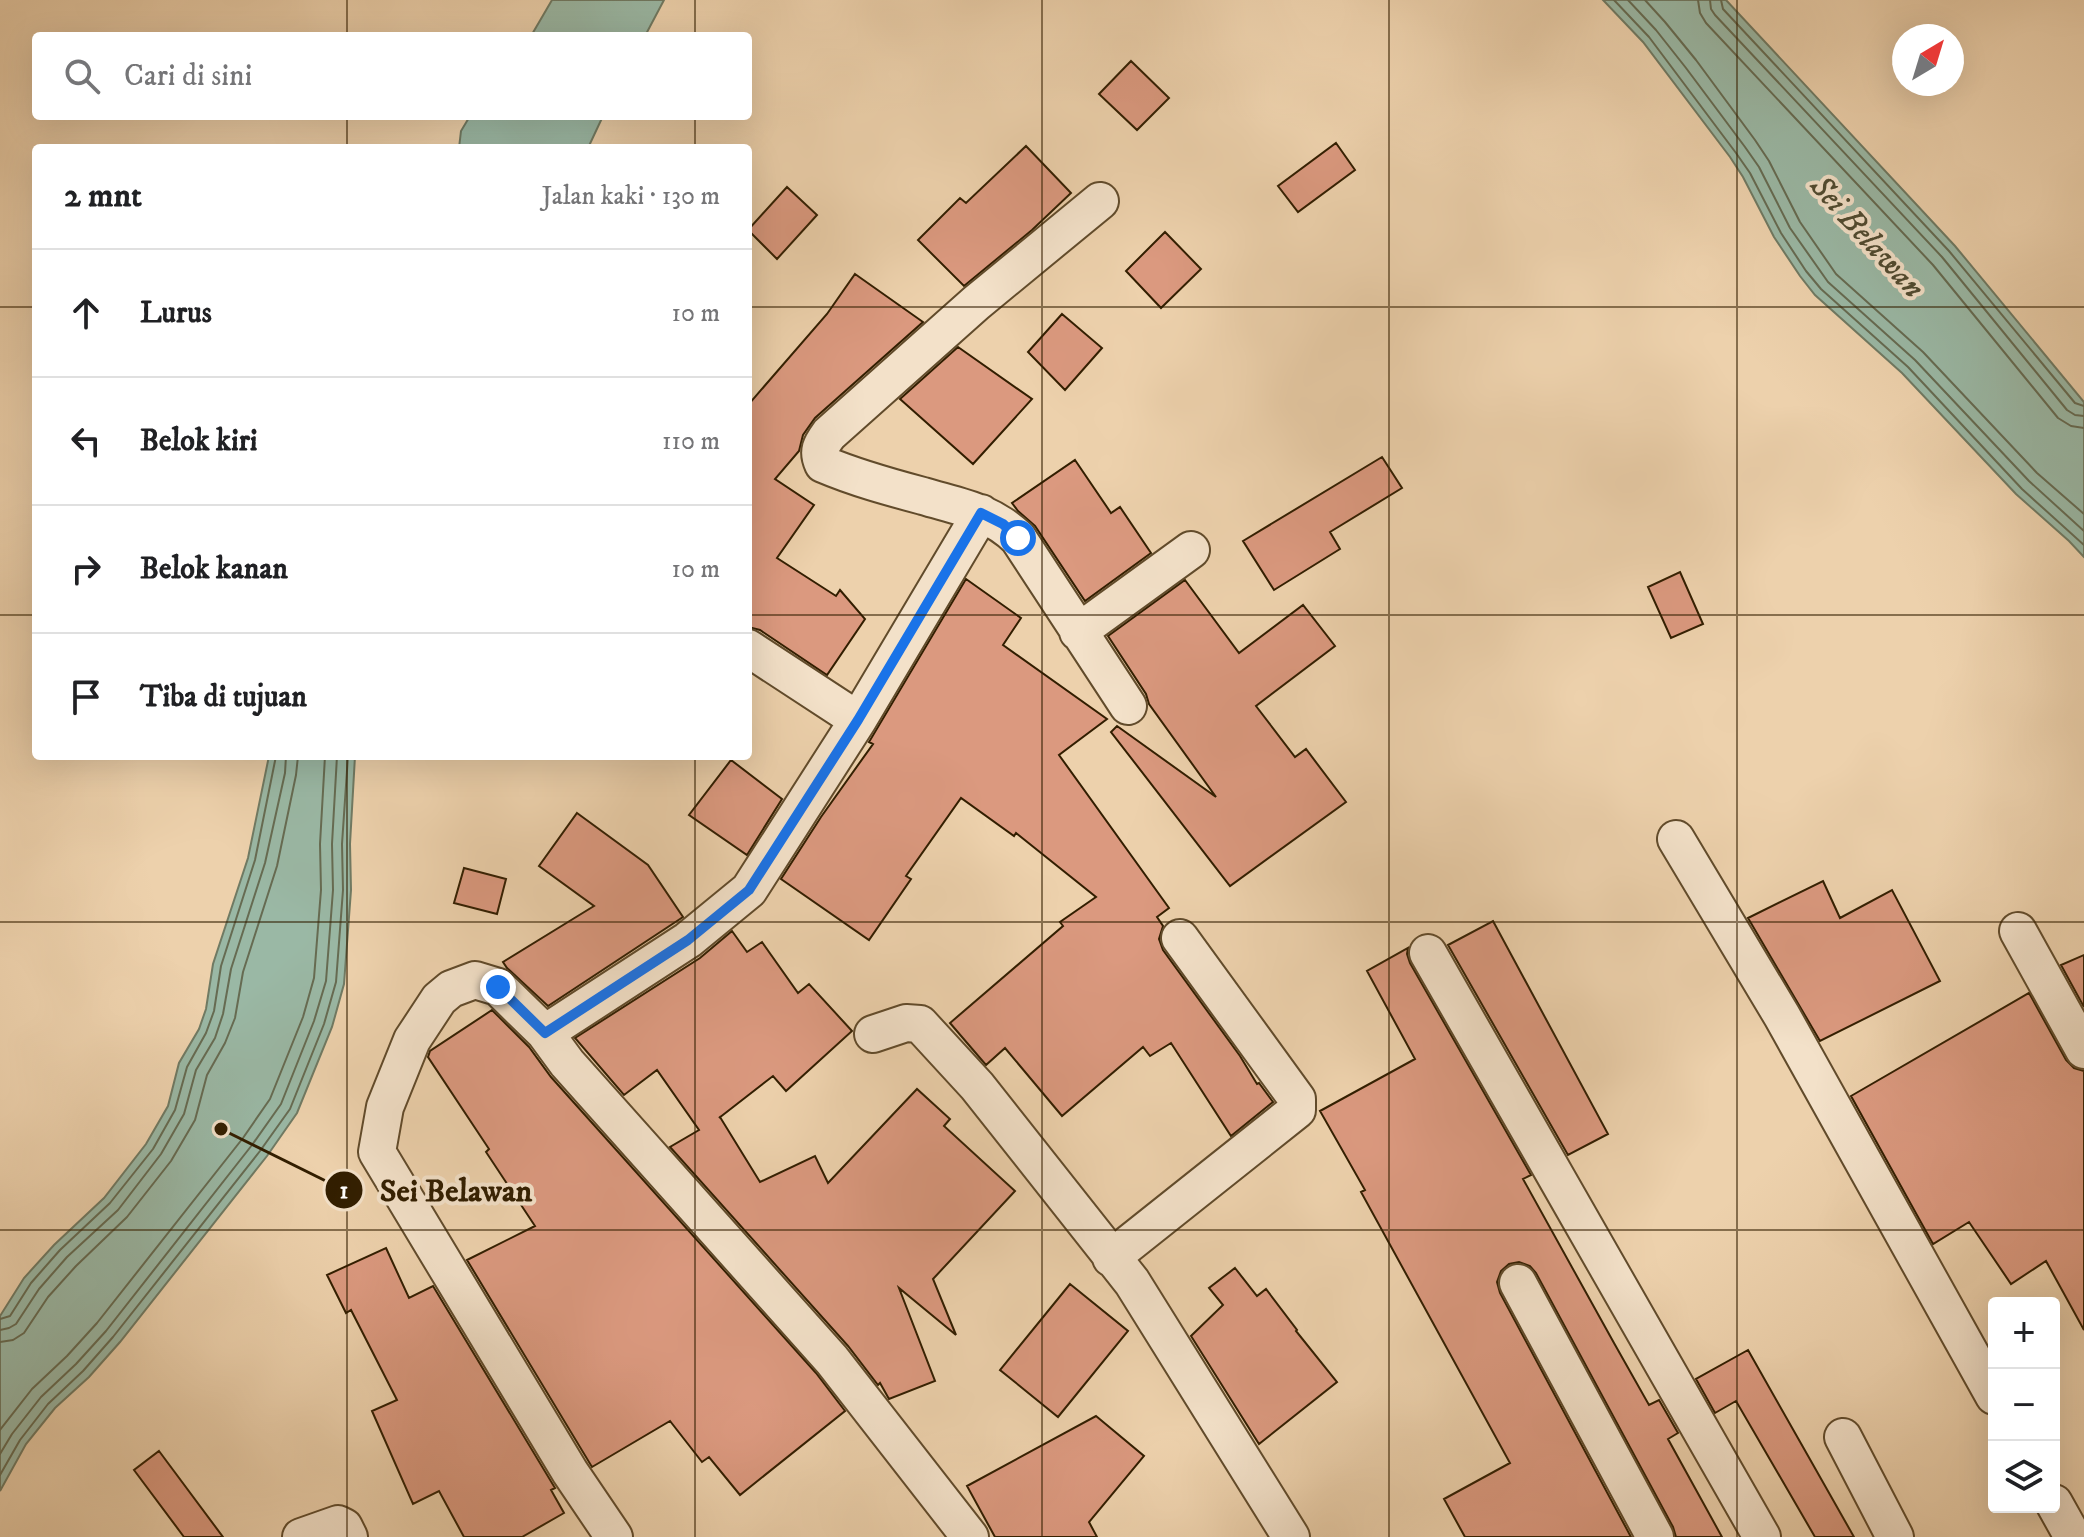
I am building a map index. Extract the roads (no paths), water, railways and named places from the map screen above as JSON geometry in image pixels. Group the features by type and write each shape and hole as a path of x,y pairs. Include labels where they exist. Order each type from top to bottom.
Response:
{"street":[{"path":"1100,201 976,303 829,434 820,446 819,456 823,464 852,476 981,513 1003,524 1018,538 1128,706"},
{"path":"545,1033 688,940 749,890 858,720 981,513"},
{"path":"1078,632 1191,550"},
{"path":"752,651 858,720"},
{"path":"1676,839 1782,1016 1988,1385"},
{"path":"2018,931 2084,1050"},
{"path":"1111,1258 1297,1110 1297,1099 1180,938"},
{"path":"1428,953 1762,1537"},
{"path":"614,1537 570,1472 377,1152 385,1107 412,1040 439,999 451,989 475,980 498,987 545,1033 567,1063 832,1360 970,1537"},
{"path":"873,1034 906,1023 920,1024 977,1086 1132,1282 1291,1537"},
{"path":"1518,1283 1655,1537"},
{"path":"1843,1437 1895,1537"},
{"path":"2060,1513 2073,1537"},
{"path":"301,1537 338,1524 344,1527 349,1537"}],"water":[{"path":"552,0 664,0 647,32 533,32"},
{"name":"Sei Belawan","path":"1603,0 1726,0 1955,246 2084,402 2084,557 2016,494 1902,373 1815,295 1774,237 1730,157 1643,42"},
{"path":"468,120 601,120 590,144 459,144 461,131"},
{"path":"268,760 355,760 351,890 344,984 332,1027 297,1113 267,1156 120,1342 89,1377 55,1408 26,1444 0,1491 0,1316 24,1278 104,1198 146,1144 168,1106 179,1063 199,1029 206,1009 213,964 248,858"}],"place":[{"name":"Sei Belawan","path":"221,1129"}]}
